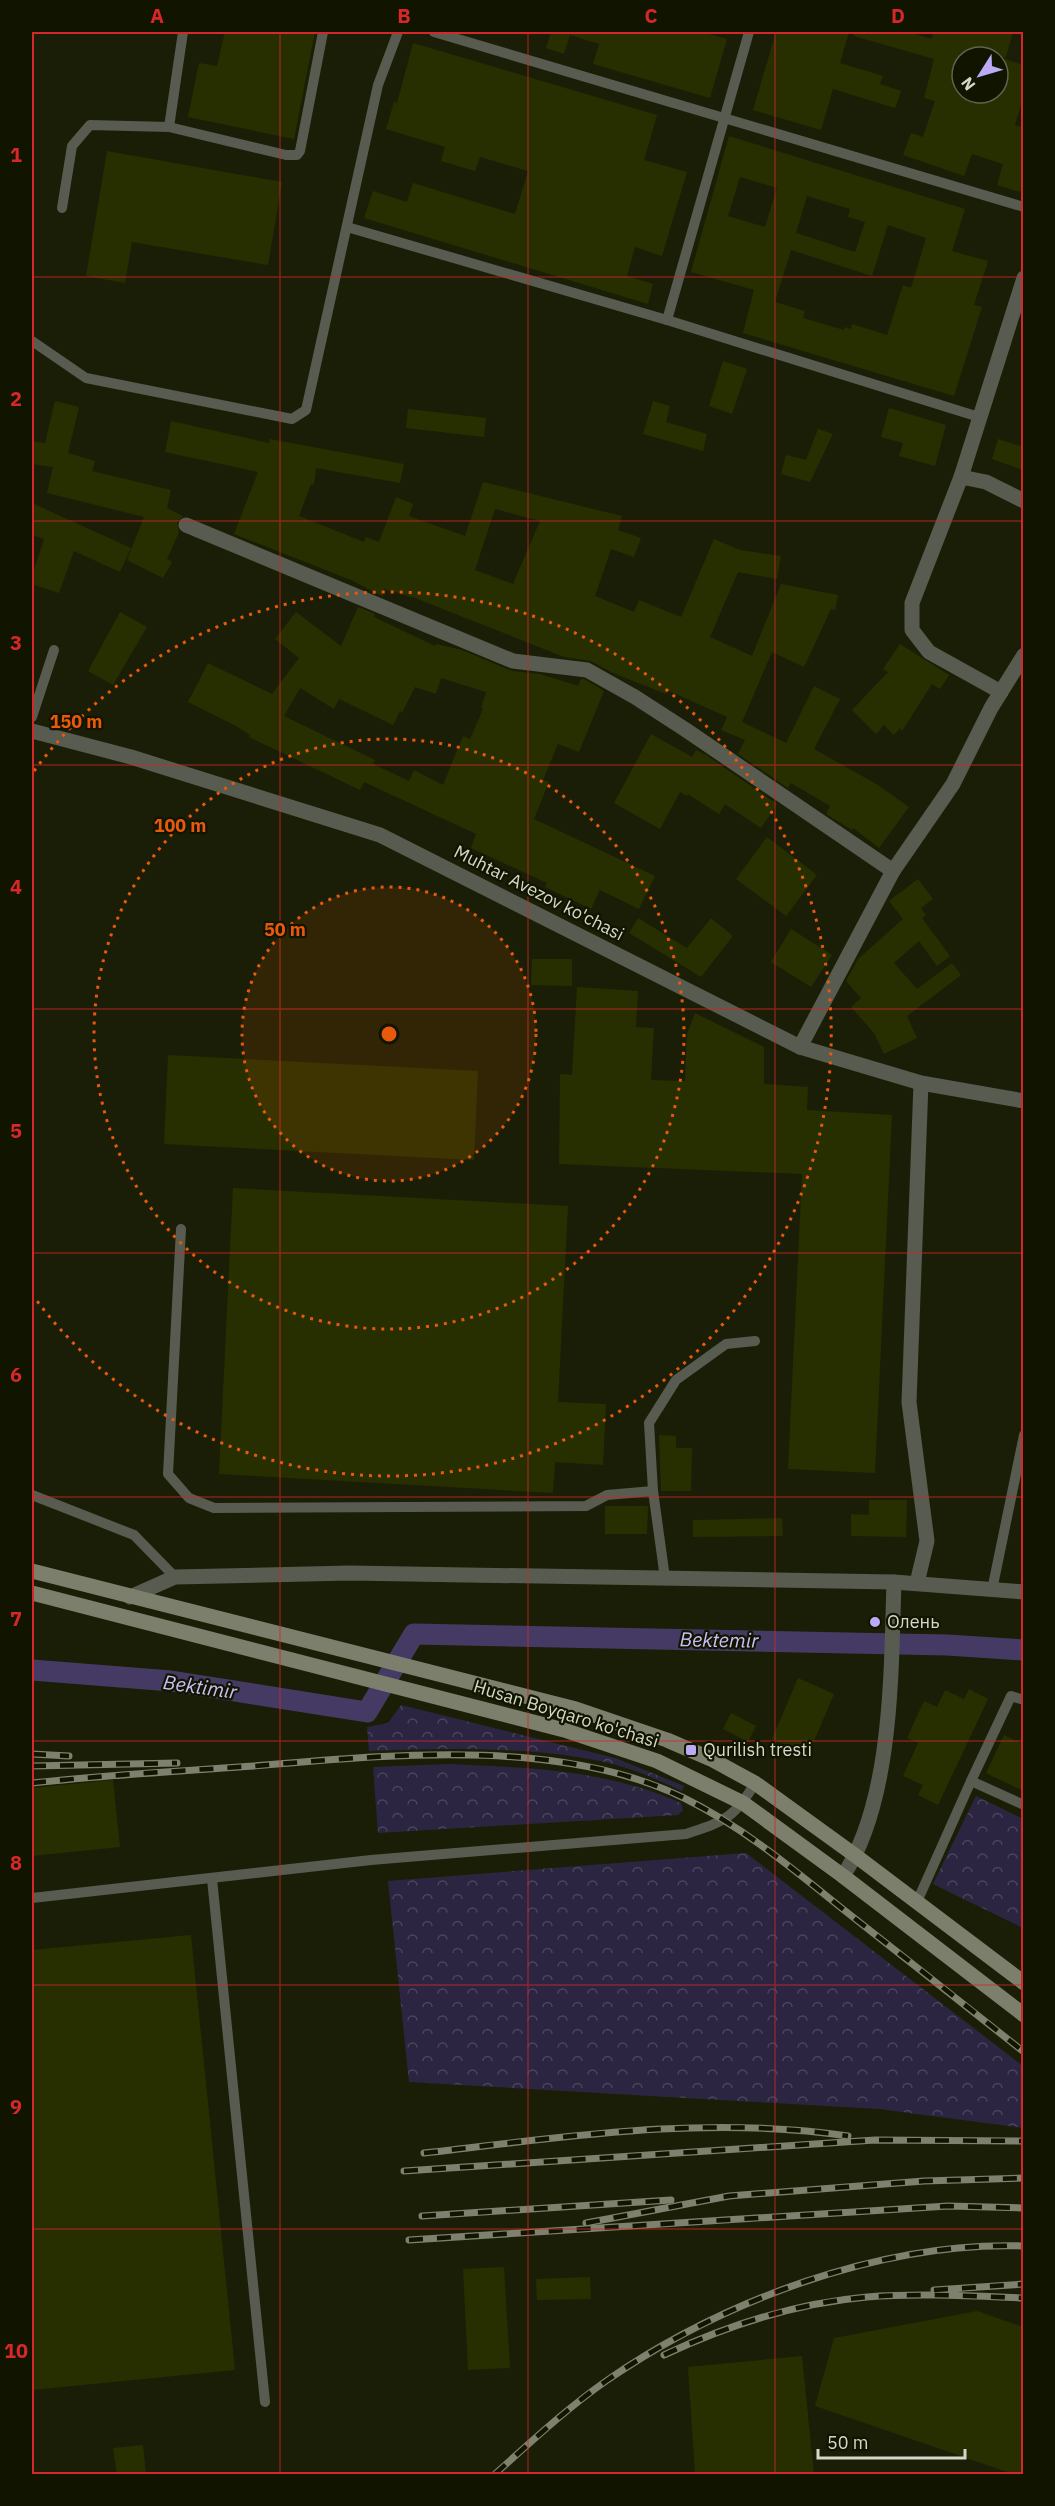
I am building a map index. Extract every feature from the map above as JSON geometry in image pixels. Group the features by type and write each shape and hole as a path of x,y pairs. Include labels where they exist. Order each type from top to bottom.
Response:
{"main road":[{"name":"Husan Boyqaro ko'chasi","path":"32,1571 623,1723 711,1759 755,1783 856,1856 916,1904 1023,1983"},
{"name":"Husan Boyqaro ko'chasi","path":"32,1593 354,1674 611,1744 701,1780 743,1803 843,1876 1023,2015"}],"street":[{"path":"1001,692 929,652 912,630 912,603 961,477 1023,278"},
{"path":"961,477 986,482 1023,501"},
{"path":"186,525 513,661 587,670 686,730 893,871"},
{"path":"800,1047 893,871 953,784 1023,655"},
{"name":"Muhtar Avezov ko'chasi","path":"32,731 131,757 380,835 800,1047 921,1083 1023,1101"},
{"path":"916,1582 927,1541 915,1468 909,1402 921,1083"},
{"path":"130,1597 175,1577 350,1573 916,1582 1023,1592"},
{"path":"843,1876 856,1856 872,1814 891,1696 894,1582"}],"lane":[{"path":"169,127 183,32"},
{"path":"62,208 72,146 90,125 169,127 286,155 297,155 323,32"},
{"path":"32,341 87,378 292,419 306,410 378,85 398,32"},
{"path":"434,32 1023,207"},
{"path":"667,320 749,32"},
{"path":"347,226 667,320 979,417"},
{"path":"32,717 54,650"},
{"path":"181,1228 168,1474 189,1498 214,1508 586,1506 607,1495 653,1491"},
{"path":"665,1578 653,1491 649,1423 676,1380 726,1344 755,1341"},
{"path":"992,1590 1023,1435"},
{"path":"32,1495 134,1535 175,1577"},
{"path":"916,1904 1011,1696 1023,1700"},
{"path":"971,1781 1023,1805"},
{"path":"32,1898 371,1860 686,1834 726,1820 743,1803 755,1783"},
{"path":"212,1879 265,2402"}],"green space":[{"path":"401,1705 615,1758 684,1786 682,1791 622,1766 555,1754 460,1749 369,1751 367,1727 388,1723"},
{"path":"449,1764 538,1769 595,1777 652,1792 681,1803 683,1810 678,1815 378,1833 373,1767"},
{"path":"976,1796 1023,1819 1023,1928 933,1884"},
{"path":"746,1853 1023,2066 1023,2128 879,2109 409,2082 388,1881"}],"building":[{"path":"225,32 315,32 294,139 188,117 199,63 217,66"},
{"path":"551,32 702,32 727,39 710,98 593,64 599,44 570,35 564,54 546,48"},
{"path":"776,32 849,32 840,63 883,76 880,84 901,91 895,108 833,89 821,130 753,110"},
{"path":"855,32 908,32 932,39 933,32 1013,32 1009,45 950,45 950,105 1010,105 1010,61 1023,65 1023,98 1015,125 1023,127 1023,180 1020,192 997,185 1003,164 972,154 964,176 903,155 911,133 923,137 935,101 924,98 934,59 854,36"},
{"path":"413,43 657,115 644,160 687,172 662,256 635,247 627,276 653,284 648,304 364,218 373,191 407,202 413,183 515,214 528,171 480,157 475,171 441,161 445,147 386,129 394,102 397,103"},
{"path":"729,136 965,209 952,251 988,261 974,305 982,307 954,396 743,333 754,290 691,272","holes":["740,177 777,188 765,227 728,216","807,196 850,209 848,217 865,222 855,252 796,233","888,225 926,238 911,288 903,285 887,335 852,324 851,329 845,327 844,330 803,318 805,311 775,302 791,250 872,276"]},
{"path":"107,151 282,182 268,265 132,242 125,283 86,276"},
{"path":"723,361 747,369 732,414 709,406"},
{"path":"55,401 79,407 68,453 95,461 92,471 171,490 167,508 183,516 177,522 179,532 167,559 172,562 163,578 127,560 144,517 47,493 53,467 32,464 32,441 45,443"},
{"path":"653,401 670,406 666,422 707,434 703,451 643,434"},
{"path":"889,408 946,425 935,466 899,456 903,443 881,437"},
{"path":"408,409 486,418 484,437 406,428"},
{"path":"171,421 269,443 270,439 404,464 400,483 316,468 314,485 311,484 299,516 364,542 366,537 379,542 396,497 413,504 409,516 465,536 483,482 622,516 618,530 641,538 634,557 611,549 595,596 634,612 639,600 681,617 714,539 740,550 781,556 777,579 738,572 710,637 752,656 781,584 838,595 835,610 831,609 804,667 772,652 742,722 786,743 814,686 840,699 814,749 878,785 909,807 879,848 853,828 852,830 826,814 830,806 791,783 788,788 738,754 745,740 721,730 727,717 667,690 666,694 611,672 591,661 564,657 415,598 384,589 382,596 351,580 234,534 258,472 165,452","holes":["495,509 540,521 513,584 475,570"]},
{"path":"818,429 833,434 810,482 781,474 786,455 806,460"},
{"path":"998,439 1023,447 1023,470 992,459"},
{"path":"32,503 131,548 120,572 74,551 59,593 32,584 32,576 44,539 32,535"},
{"path":"358,607 435,646 436,644 462,650 512,671 540,674 578,686 581,679 584,679 604,691 579,752 558,744 543,780 549,782 534,819 655,876 639,909 600,890 591,909 545,887 547,883 471,848 476,834 364,782 360,790 249,737 250,735 236,726 188,702 208,663 272,694 299,658 275,639 296,612 341,646","holes":["441,678 486,692 481,708 483,709 470,739 463,736 443,785 414,770 409,781 373,764 375,760 284,716 300,688 334,709 339,699 393,725 415,687 436,694"]},
{"path":"120,612 147,627 113,685 88,671"},
{"path":"900,644 949,675 940,689 932,684 902,731 900,728 894,735 884,725 876,734 852,710 888,672 883,669"},
{"path":"651,734 692,757 696,750 706,755 777,804 761,828 725,804 719,814 688,794 687,796 680,792 660,829 614,803"},
{"path":"767,837 817,875 786,916 736,879"},
{"path":"918,879 933,899 921,908 926,915 922,918 950,956 937,966 919,941 894,963 917,989 952,963 961,975 907,1016 917,1038 884,1054 874,1033 851,1007 861,998 846,981 858,959 903,919 889,901"},
{"path":"638,918 687,948 711,918 733,936 701,977 629,933"},
{"path":"791,929 832,955 811,987 771,962"},
{"path":"532,959 572,959 572,986 531,985"},
{"path":"577,987 638,991 636,1027 654,1028 651,1080 685,1081 687,1034 695,1013 764,1047 764,1084 808,1087 807,1110 892,1115 875,1473 788,1469 802,1174 559,1164 560,1074 572,1075"},
{"path":"168,1055 478,1071 474,1160 164,1144"},
{"path":"233,1188 568,1206 558,1402 606,1404 603,1465 555,1462 553,1493 219,1474"},
{"path":"659,1435 676,1436 676,1448 692,1448 691,1491 661,1491"},
{"path":"869,1500 907,1500 906,1537 851,1536 851,1514 869,1515"},
{"path":"605,1506 648,1506 647,1534 605,1534"},
{"path":"782,1518 783,1536 693,1537 693,1520"},
{"path":"798,1678 834,1694 808,1755 772,1739"},
{"path":"969,1689 988,1699 938,1805 918,1795 923,1785 903,1776 918,1743 907,1738 924,1701 937,1707 945,1690 964,1699"},
{"path":"731,1713 756,1726 748,1742 723,1729"},
{"path":"1004,1735 1023,1744 1023,1791 986,1773"},
{"path":"113,1780 120,1847 32,1856 32,1788"},
{"path":"191,1935 235,2370 32,2390 32,1950"},
{"path":"504,2267 510,2368 468,2370 463,2269"},
{"path":"590,2277 591,2299 537,2300 536,2279"},
{"path":"977,2311 1023,2327 1023,2475 1016,2475 815,2406 834,2338"},
{"path":"802,2356 814,2475 695,2474 688,2367"},
{"path":"143,2445 146,2475 117,2475 113,2448"}],"waterway":[{"name":"Bektemir","path":"32,1670 171,1681 367,1712 414,1634 947,1645 1024,1650"}],"railway":[{"path":"32,1754 69,1756"},
{"path":"32,1783 143,1773 416,1755 529,1758 583,1766 635,1779 684,1798 747,1835 787,1864 1024,2052"},
{"path":"32,1766 177,1763"},
{"path":"424,2153 582,2135 688,2128 795,2130 848,2136"},
{"path":"404,2171 875,2140 1024,2141"},
{"path":"586,2223 729,2196 924,2181 1024,2178"},
{"path":"422,2216 671,2200"},
{"path":"409,2240 948,2206 1024,2208"},
{"path":"495,2474 563,2414 606,2381 651,2352 700,2325 752,2302 859,2265 915,2254 970,2247 1024,2246"},
{"path":"934,2290 1024,2284"},
{"path":"664,2355 738,2325 815,2304 867,2297 906,2295 1024,2298"}],"place":[{"name":"Олень","path":"875,1622"},
{"name":"Qurilish tresti","path":"691,1750"}],"water label":[{"name":"Bektimir","path":"200,1687"}]}
